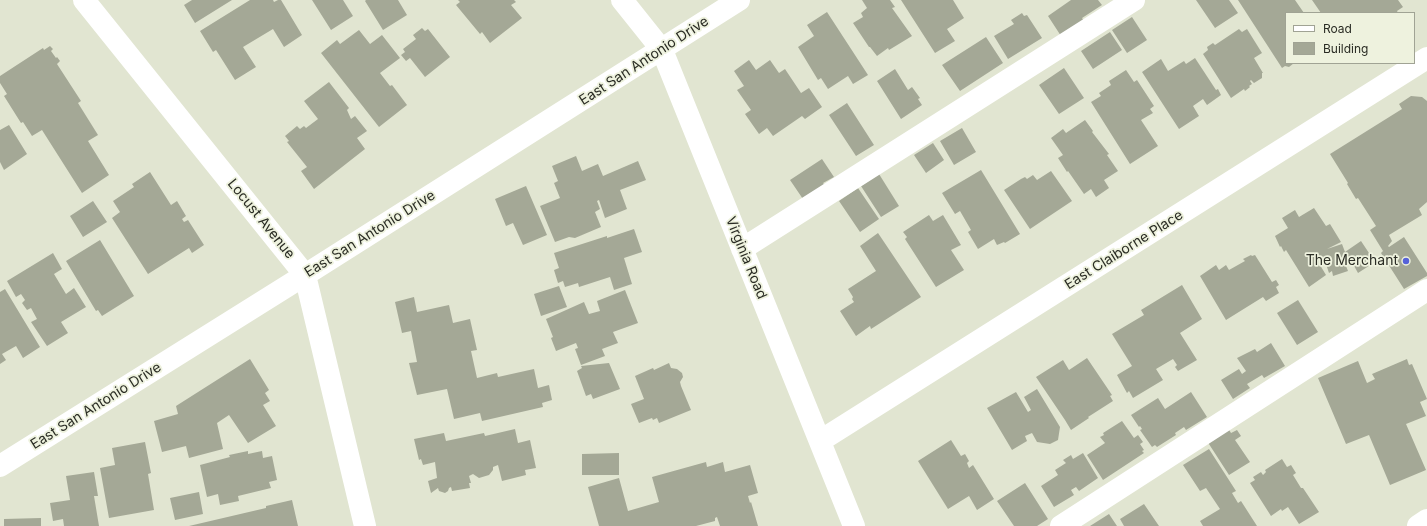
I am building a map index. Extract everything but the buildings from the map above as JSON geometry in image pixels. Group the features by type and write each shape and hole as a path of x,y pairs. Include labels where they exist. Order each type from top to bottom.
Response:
{"street":[{"name":"Locust Avenue","path":"84,0 305,275 365,526"},
{"name":"Virginia Road","path":"622,0 662,50 854,526"},
{"name":"East San Antonio Drive","path":"0,466 662,50 739,0"},
{"path":"742,249 1134,0"},
{"name":"East Claiborne Place","path":"820,441 1427,58"},
{"path":"1061,526 1427,290"},
{"path":"1418,526 1427,520"}],"place":[{"name":"The Merchant","path":"1406,261"}]}
